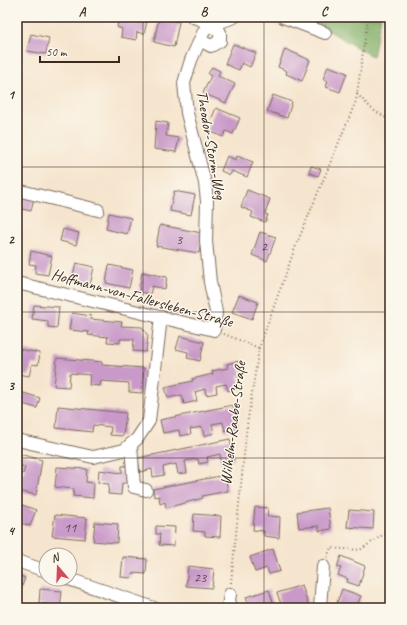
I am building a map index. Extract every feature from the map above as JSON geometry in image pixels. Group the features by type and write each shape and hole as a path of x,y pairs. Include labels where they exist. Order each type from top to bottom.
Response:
{"street":[{"path":"193,17 200,19 209,26 213,26 220,32 220,41 211,46 200,40"},
{"path":"209,26 234,17"},
{"path":"283,17 325,33"},
{"name":"Theodor-Storm-Weg","path":"209,26 200,40 185,73 184,88 187,113 205,182 207,201 206,241 210,282 216,312 214,330"},
{"path":"17,190 98,210"},
{"name":"Hoffmann-von-Fallersleben-Straße","path":"17,283 214,330"},
{"path":"17,440 93,457 124,450 137,439 149,421 162,318"},
{"path":"130,444 134,487 146,490"},
{"path":"17,561 38,568"},
{"path":"320,608 323,566"},
{"path":"78,582 154,608"},
{"path":"228,608 230,594"}],"path":[{"name":"Wilhelm-Raabe-Straße","path":"230,594 246,432 259,348 295,248 350,115 357,94 368,17"},
{"path":"357,94 373,110 390,120"},
{"name":"Hoffmann-von-Fallersleben-Straße","path":"214,330 259,348"},
{"path":"323,566 331,548 360,550 390,530"}],"green space":[{"path":"306,17 381,17 373,57"}],"building":[{"path":"119,17 148,17 144,34 137,32 136,40 121,37 122,29 117,27"},
{"path":"159,18 179,22 174,47 154,42"},
{"path":"31,34 49,38 46,54 27,51"},
{"path":"233,44 256,53 250,67 242,63 239,70 225,64"},
{"path":"285,49 310,60 302,81 286,74 287,71 278,67"},
{"path":"328,66 347,73 340,92 326,87 328,81 323,79"},
{"path":"212,67 220,71 218,76 235,84 226,103 203,93 211,76 208,74"},
{"path":"273,95 292,102 287,118 267,111"},
{"path":"216,108 240,118 233,134 226,131 223,137 207,130"},
{"path":"156,121 168,123 166,136 179,138 176,152 154,149"},
{"path":"227,156 236,160 237,156 253,162 247,177 232,171 230,175 221,171"},
{"path":"311,166 321,169 318,176 309,173"},
{"path":"247,190 270,199 265,214 268,215 265,222 251,217 253,212 241,207"},
{"path":"174,191 195,195 191,215 170,211"},
{"path":"17,193 34,197 31,211 17,208"},
{"path":"109,213 131,218 127,234 106,229"},
{"path":"160,225 202,233 199,253 156,246"},
{"path":"63,229 79,233 76,245 60,241"},
{"path":"260,232 276,237 267,261 252,255"},
{"path":"17,250 21,251 19,265 17,264"},
{"path":"31,251 52,256 48,275 35,273 36,265 29,264"},
{"path":"76,263 94,267 90,285 72,281"},
{"path":"109,265 133,270 129,288 106,283"},
{"path":"142,272 167,277 165,289 152,286 150,294 139,292"},
{"path":"239,295 258,302 252,319 232,312"},
{"path":"34,305 59,307 57,328 48,327 48,321 32,319"},
{"path":"72,313 91,316 90,319 122,322 121,326 142,327 148,336 146,352 133,351 134,339 120,339 120,343 107,342 108,337 88,335 89,332 69,330"},
{"path":"180,336 204,342 200,361 187,358 188,352 176,349"},
{"path":"18,349 40,353 38,365 32,364 29,376 17,374"},
{"path":"57,358 102,362 102,365 144,368 142,393 129,392 129,383 101,381 100,386 89,385 90,375 70,373 69,387 54,386"},
{"path":"238,361 241,375 238,376 241,388 228,391 226,384 216,386 217,393 206,395 205,389 195,392 197,401 184,404 182,395 168,398 165,387 193,381 192,379 213,374 212,371 228,368 227,364"},
{"path":"17,391 40,398 37,408 19,403 17,409"},
{"path":"233,405 238,428 225,431 223,422 212,424 214,433 204,436 202,427 190,429 191,434 180,436 179,430 163,433 160,420"},
{"path":"58,406 126,413 123,436 110,435 111,427 93,425 92,432 56,428"},
{"path":"230,439 234,460 221,463 220,454 207,457 208,462 199,464 198,459 185,461 187,473 178,474 176,464 163,467 164,475 153,477 152,469 140,472 138,458"},
{"path":"19,454 42,460 36,495 18,491 20,482 17,481 17,473 23,474 25,467 17,465"},
{"path":"122,466 128,466 127,483 122,483 121,495 108,494 109,484 98,483 99,470 122,473"},
{"path":"57,467 87,469 86,482 94,483 93,498 73,496 74,489 55,487"},
{"path":"225,475 228,491 202,496 203,498 166,508 165,502 160,504 159,496 154,497 153,489"},
{"path":"17,503 36,510 30,526 17,522"},
{"path":"255,507 268,508 267,516 280,517 279,538 264,536 264,531 253,530"},
{"path":"328,508 331,529 319,531 319,526 299,528 297,512"},
{"path":"349,510 374,512 373,529 347,527"},
{"path":"194,514 221,516 220,537 205,536 205,532 193,531"},
{"path":"55,515 87,518 85,539 52,536"},
{"path":"95,522 118,524 117,543 93,541"},
{"path":"156,526 175,527 174,546 159,545 160,534 156,534"},
{"path":"273,549 280,571 269,574 267,568 255,572 250,557"},
{"path":"341,556 365,566 359,586 347,582 348,579 338,575 341,568 337,567"},
{"path":"123,557 147,559 146,574 132,573 131,578 121,577"},
{"path":"188,566 214,569 212,588 186,586"},
{"path":"17,575 25,578 19,594 17,593"},
{"path":"302,585 309,608 293,608 292,604 282,607 277,593"},
{"path":"40,589 62,591 60,608 47,608 48,604 39,603"},
{"path":"342,589 361,596 356,608 335,608"},
{"path":"269,590 275,608 250,608 246,597"}]}
